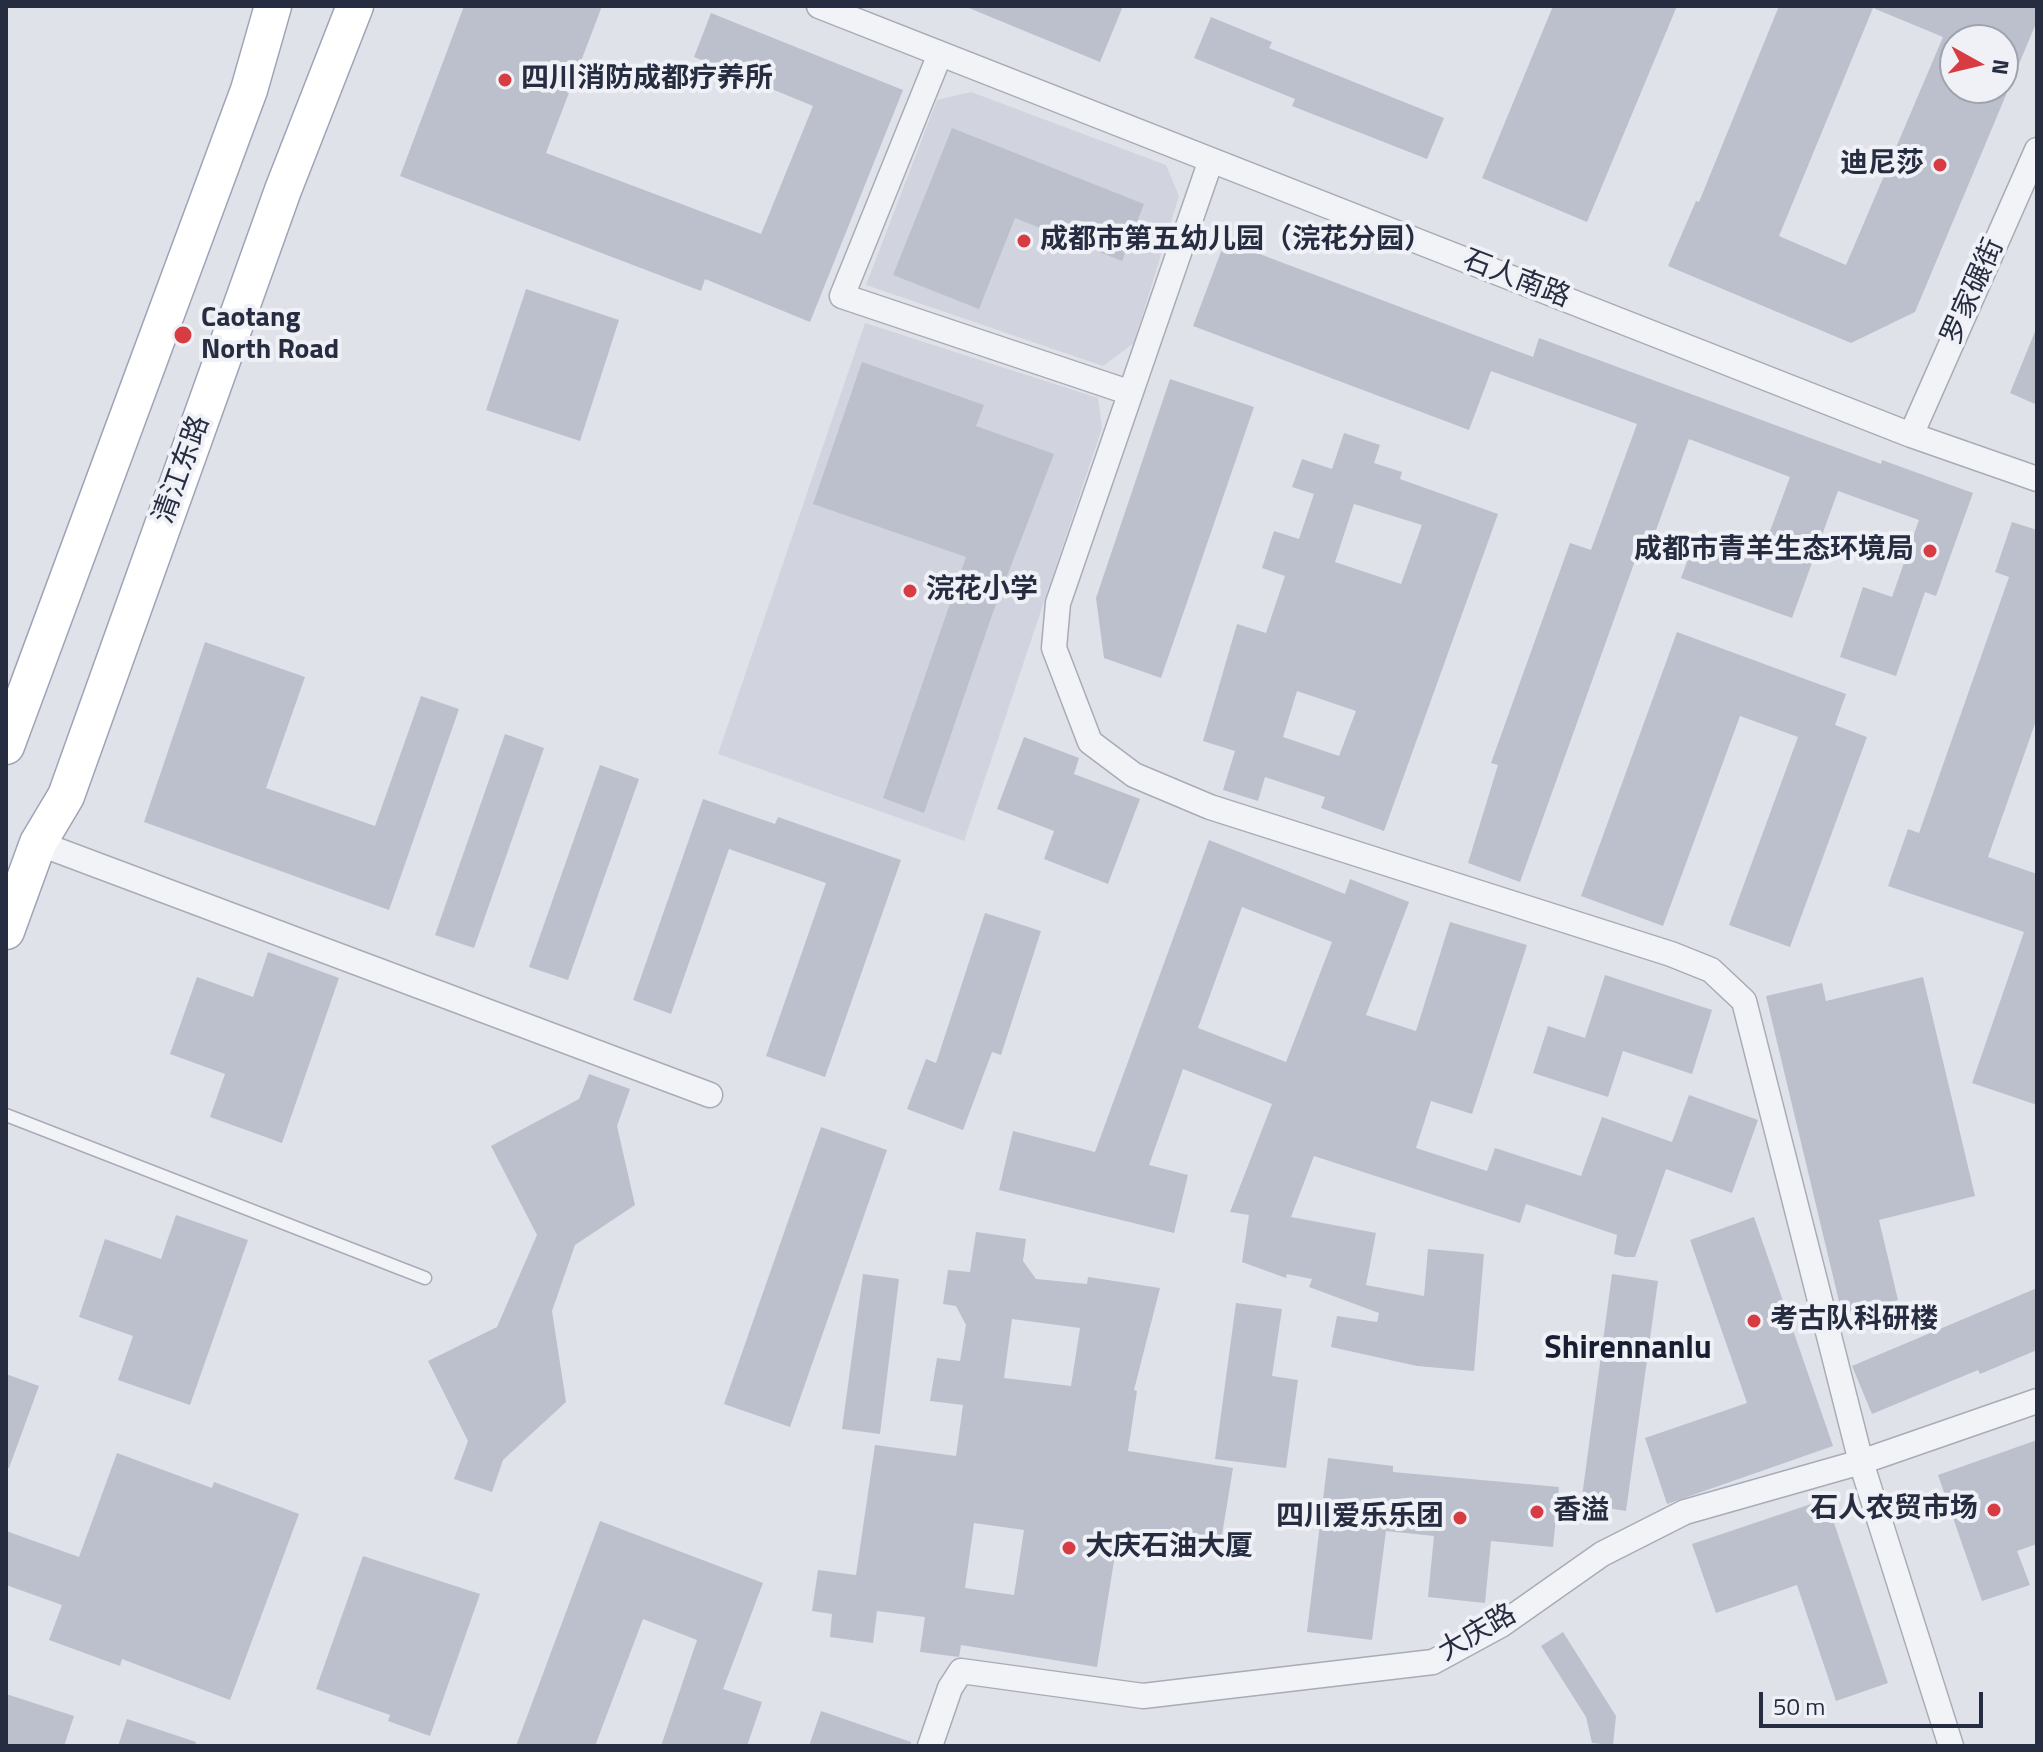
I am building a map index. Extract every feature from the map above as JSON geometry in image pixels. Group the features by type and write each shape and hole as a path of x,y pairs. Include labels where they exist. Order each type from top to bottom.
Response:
{"main road":[{"path":"6,746 249,90 273,6"},
{"name":"清江东路","path":"6,931 38,843 66,796 283,190 355,6"}],"street":[{"name":"石人南路","path":"819,6 1911,435 2037,479"},
{"path":"940,54 842,296 1128,392"},
{"name":"罗家碾街","path":"1911,435 2037,150"},
{"path":"1211,160 1128,392 1058,603 1054,648 1090,742 1134,775 1210,807 1671,954 1711,970 1744,1001 1861,1462 1951,1746"},
{"path":"38,843 710,1095"},
{"name":"大庆路","path":"930,1746 950,1688 961,1671 1143,1696 1433,1662 1501,1625 1602,1554 1685,1512 1861,1462 2037,1401"}],"lane":[{"path":"6,1115 425,1278"}],"shaded area":[{"name":"成都市第五幼儿园（浣花分园）","path":"971,92 1166,165 1179,196 1134,343 1103,366 866,285 937,100"},
{"name":"浣花小学","path":"865,323 1098,398 1102,428 964,841 718,754"}],"building":[{"path":"464,6 602,6 546,153 761,234 813,106 694,57 711,13 903,90 810,322 705,279 701,291 400,176"},
{"path":"964,6 1123,6 1100,62"},
{"path":"1553,6 1677,6 1587,222 1482,178"},
{"path":"1779,6 2037,6 2037,21 2019,64 2019,24 1939,24 1939,35 1873,8 1779,236 1846,265 1939,46 1939,104 2002,104 1915,312 1851,343 1668,266 1696,201 1699,202"},
{"path":"1211,17 1272,42 1269,48 1444,118 1427,159 1292,106 1295,99 1194,58"},
{"path":"952,128 1144,204 1122,261 1015,218 979,309 893,275"},
{"path":"1225,241 1533,357 1539,338 1881,464 1882,460 1973,493 1936,596 1925,592 1896,676 1840,657 1863,587 1892,597 1919,520 1838,491 1792,618 1681,578 1697,535 1760,558 1790,477 1689,439 1655,533 1646,530 1520,882 1468,863 1498,765 1491,763 1570,543 1591,550 1637,424 1491,371 1469,430 1193,326"},
{"path":"526,289 619,320 580,441 486,410"},
{"path":"2037,329 2037,405 2010,393"},
{"path":"862,362 984,405 976,426 1054,454 992,615 924,813 883,798 966,557 813,504"},
{"path":"1170,379 1254,407 1161,678 1104,658 1096,598"},
{"path":"1344,433 1380,445 1374,463 1402,472 1400,479 1498,514 1384,831 1321,808 1325,797 1265,777 1258,801 1223,790 1235,751 1203,741 1237,624 1266,633 1285,576 1262,568 1274,531 1299,539 1314,494 1292,487 1302,459 1332,469","holes":["1354,504 1422,525 1401,584 1335,562","1297,691 1356,711 1339,756 1283,737"]},
{"path":"2012,522 2037,530 2037,718 1988,857 2037,874 2037,1105 1972,1083 2024,932 1888,886 1908,829 1919,833 2009,577 1995,572"},
{"path":"1677,632 1846,694 1835,725 1867,737 1790,947 1729,925 1798,737 1740,716 1663,926 1581,896"},
{"path":"205,642 305,677 266,788 375,826 421,696 459,709 389,910 144,822"},
{"path":"505,734 544,748 474,948 435,935"},
{"path":"1024,737 1079,758 1074,774 1140,799 1108,884 1044,859 1054,831 997,809"},
{"path":"600,765 639,779 568,980 529,967"},
{"path":"703,799 775,824 778,817 901,860 825,1077 766,1056 826,883 729,849 671,1014 633,1000"},
{"path":"1209,840 1345,894 1350,879 1409,902 1366,1015 1416,1031 1450,922 1527,945 1472,1114 1431,1101 1416,1148 1487,1171 1495,1148 1581,1176 1602,1117 1672,1142 1689,1095 1758,1120 1732,1193 1666,1169 1635,1257 1614,1254 1617,1235 1526,1204 1520,1223 1314,1156 1291,1217 1376,1233 1366,1285 1424,1296 1428,1249 1484,1254 1474,1371 1417,1366 1331,1347 1337,1316 1377,1322 1379,1313 1309,1287 1312,1279 1287,1274 1286,1278 1242,1262 1249,1215 1230,1212 1272,1104 1183,1069 1149,1165 1188,1175 1174,1233 999,1190 1013,1131 1095,1152","holes":["1242,907 1332,942 1286,1062 1198,1028"]},
{"path":"985,913 1041,931 1001,1055 992,1052 963,1130 907,1109 926,1059 936,1063"},
{"path":"268,952 339,978 282,1143 210,1117 225,1074 170,1054 197,977 253,997"},
{"path":"1605,975 1712,1010 1692,1074 1623,1051 1608,1097 1533,1073 1548,1026 1585,1038"},
{"path":"1923,977 1975,1196 1879,1220 1898,1300 1842,1314 1766,996 1822,983 1826,1001"},
{"path":"589,1074 630,1089 617,1126 635,1205 575,1245 552,1311 566,1402 503,1460 492,1492 454,1479 468,1441 428,1361 497,1327 537,1235 491,1146 579,1099"},
{"path":"821,1127 887,1150 790,1427 724,1404"},
{"path":"176,1215 248,1240 190,1405 118,1380 133,1336 79,1317 105,1239 161,1259"},
{"name":"考古队科研楼","path":"1754,1217 1833,1446 1667,1504 1645,1438 1747,1403 1690,1240"},
{"path":"976,1232 1026,1239 1023,1261 1036,1279 1087,1284 1088,1277 1160,1288 1134,1390 1137,1391 1128,1451 1233,1468 1219,1553 1118,1536 1097,1667 961,1645 959,1657 920,1652 925,1617 877,1611 873,1643 830,1637 832,1614 812,1611 818,1570 856,1575 875,1445 956,1456 963,1405 930,1401 937,1358 960,1361 966,1325 956,1306 943,1304 948,1270 970,1272","holes":["1012,1319 1080,1328 1071,1386 1004,1378","974,1523 1024,1530 1014,1595 965,1588"]},
{"path":"863,1274 899,1279 880,1434 842,1429"},
{"path":"1612,1274 1658,1281 1626,1511 1581,1504"},
{"path":"2037,1288 2037,1350 1980,1374 1978,1370 1872,1414 1852,1366"},
{"path":"1236,1303 1282,1309 1272,1376 1298,1380 1286,1468 1215,1459"},
{"path":"6,1374 39,1386 9,1468 6,1467"},
{"name":"石人农贸市场","path":"2037,1440 2037,1544 2017,1551 2030,1585 1982,1601 1938,1475"},
{"path":"117,1453 212,1488 214,1482 299,1514 230,1700 122,1659 120,1666 49,1640 62,1605 6,1585 6,1531 79,1557"},
{"path":"1328,1458 1393,1466 1393,1472 1559,1487 1553,1547 1491,1541 1485,1603 1428,1597 1434,1536 1386,1531 1372,1640 1307,1632"},
{"path":"1826,1499 1888,1683 1836,1701 1797,1585 1716,1613 1692,1544"},
{"path":"600,1521 763,1583 723,1689 762,1702 747,1746 661,1746 697,1640 643,1619 595,1746 516,1746"},
{"path":"363,1556 480,1594 430,1736 388,1721 390,1715 316,1689"},
{"path":"1563,1632 1616,1716 1613,1745 1592,1743 1586,1717 1541,1646"},
{"path":"6,1694 74,1716 64,1746 6,1746"},
{"path":"821,1711 911,1742 911,1746 809,1746"},
{"path":"127,1719 196,1742 195,1746 118,1746"}],"place":[{"name":"四川消防成都疗养所","path":"505,80"},
{"name":"迪尼莎","path":"1940,165"},
{"name":"成都市第五幼儿园（浣花分园）","path":"1024,241"},
{"name":"Caotang North Road","path":"183,335"},
{"name":"成都市青羊生态环境局","path":"1930,551"},
{"name":"浣花小学","path":"910,591"},
{"name":"考古队科研楼","path":"1754,1321"},
{"name":"石人农贸市场","path":"1994,1510"},
{"name":"香溢","path":"1537,1512"},
{"name":"四川爱乐乐团","path":"1460,1518"},
{"name":"大庆石油大厦","path":"1069,1548"}],"district":[{"name":"Shirennanlu","path":"1628,1350"}]}
